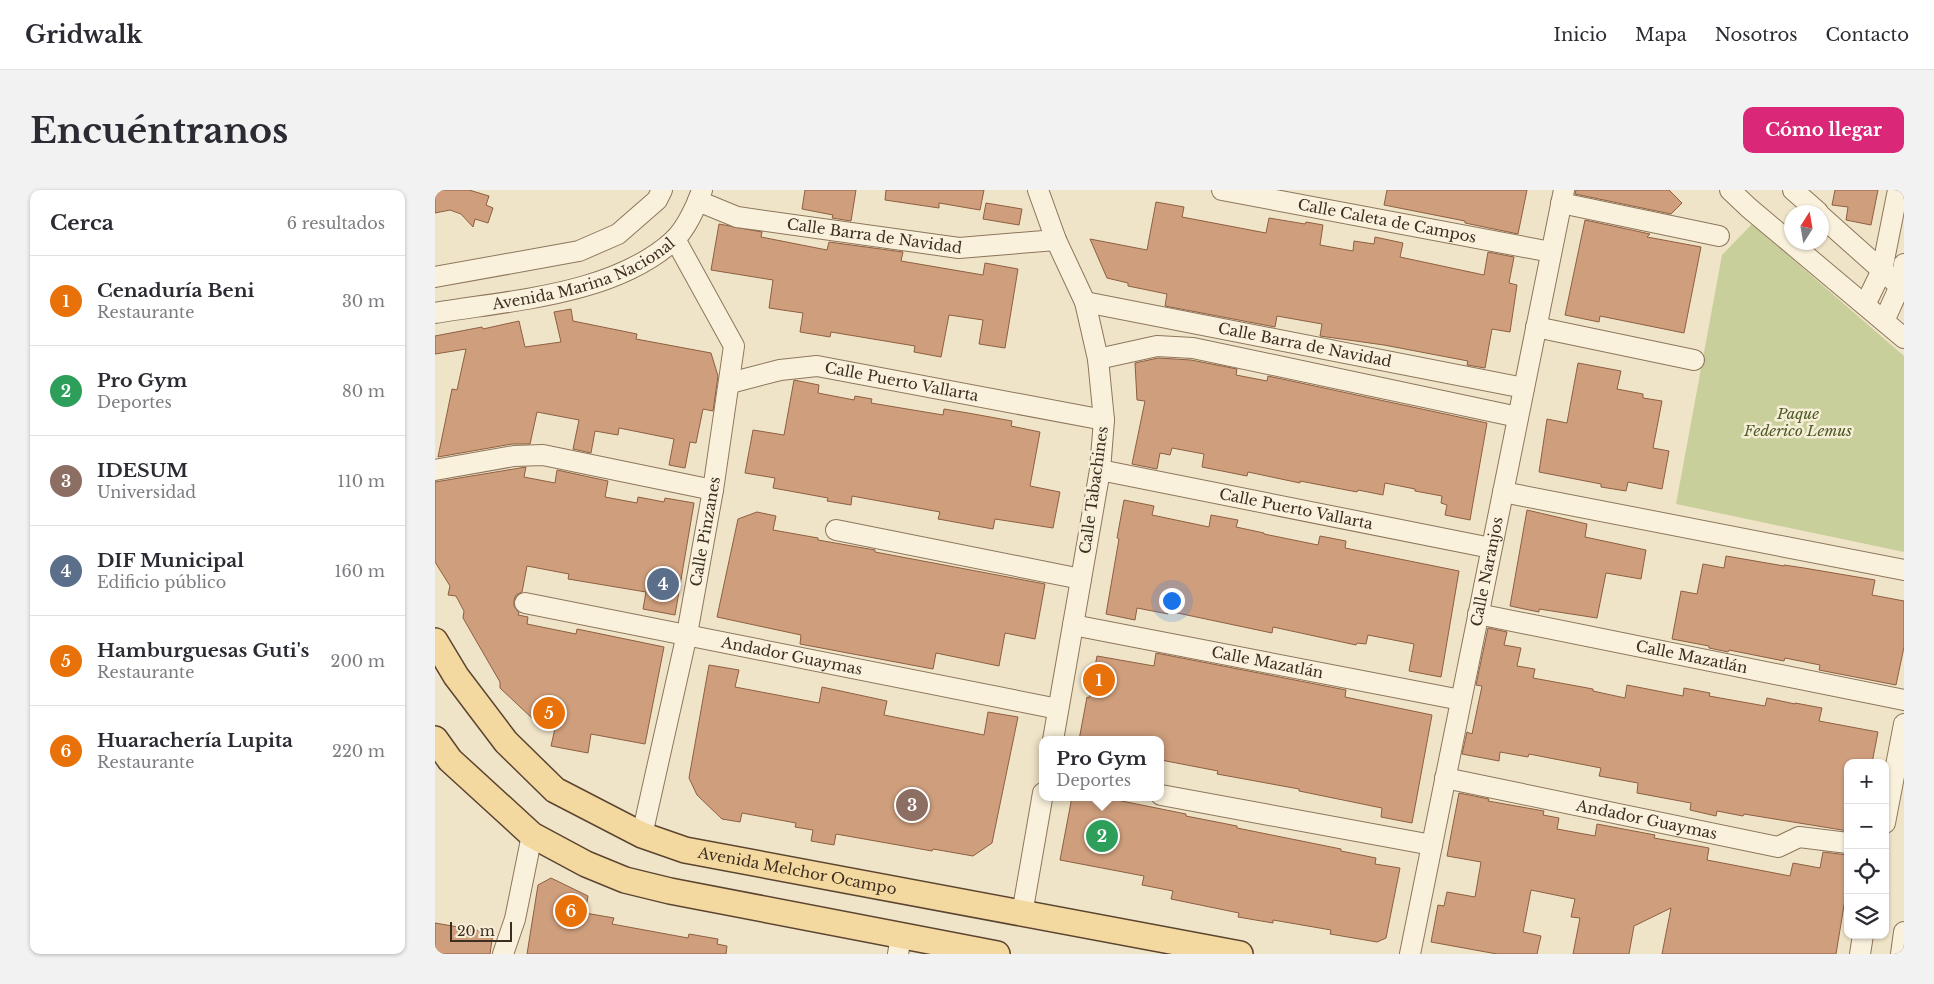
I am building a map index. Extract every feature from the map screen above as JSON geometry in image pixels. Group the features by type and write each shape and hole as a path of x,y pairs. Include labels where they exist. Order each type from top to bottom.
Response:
{"main road":[{"name":"Avenida Melchor Ocampo","path":"435,641 456,676 506,742 555,790 642,835 685,850 1022,914 1172,948 1241,954"},
{"path":"435,738 450,760 532,835 585,864 625,880 900,945 997,954"}],"street":[{"name":"Avenida Marina Nacional","path":"435,278 579,251 617,234 657,200 662,190"},
{"name":"Calle Tabachines","path":"1038,190 1056,240 1085,302 1098,359 1105,420 1100,470 1054,736"},
{"name":"Calle Caleta de Campos","path":"1222,190 1551,252"},
{"path":"1730,190 1904,338"},
{"path":"1793,190 1810,205"},
{"path":"1865,305 1882,270 1898,190"},
{"name":"Avenida Marina Nacional","path":"435,313 576,290 643,262 675,239 700,196"},
{"name":"Calle Barra de Navidad","path":"700,196 737,217 959,248 1056,240"},
{"name":"Calle Naranjos","path":"1410,954 1563,196"},
{"path":"1563,196 1719,236"},
{"path":"1829,223 1902,288"},
{"name":"Calle Pinzanes","path":"642,835 687,634 713,490 734,346 675,239"},
{"path":"1884,321 1902,288 1904,264"},
{"name":"Calle Barra de Navidad","path":"1085,302 1524,388"},
{"path":"1536,327 1694,360"},
{"name":"Calle Barra de Navidad","path":"1098,359 1157,346 1193,348 1518,417"},
{"name":"Calle Puerto Vallarta","path":"730,383 780,370 817,366 1105,420"},
{"path":"435,470 514,456 543,455 713,490"},
{"name":"Calle Puerto Vallarta","path":"1100,470 1491,548"},
{"path":"1503,492 1904,570"},
{"path":"837,530 1081,579"},
{"name":"Andador Guaymas","path":"525,603 1058,709"},
{"name":"Calle Mazatlán","path":"1478,614 1904,700"},
{"name":"Calle Mazatlán","path":"1073,625 1461,700"},
{"path":"1889,804 1904,724"},
{"name":"Andador Guaymas","path":"1445,778 1778,847 1799,837 1844,843"},
{"path":"1164,796 1432,845"},
{"path":"1022,914 1042,801"},
{"path":"503,954 515,918 532,835"},
{"path":"1901,954 1904,932"},
{"path":"1859,954 1862,939"}],"green space":[{"name":"Paque Federico Lemus","path":"1752,224 1904,356 1904,552 1676,504 1722,255"}],"building":[{"path":"435,190 469,190 489,196 486,205 493,208 488,223 475,219 473,227 461,214 450,210 435,213"},
{"path":"805,190 856,190 851,221 832,218 833,215 802,209"},
{"path":"886,190 984,190 980,210 939,203 939,208 885,200"},
{"path":"1387,190 1527,190 1518,234 1384,205"},
{"path":"1576,190 1669,190 1682,203 1671,214 1575,194"},
{"path":"1835,190 1878,190 1871,225 1846,220 1848,207 1832,205"},
{"path":"1156,202 1184,207 1182,217 1266,233 1269,218 1323,225 1320,245 1353,251 1354,241 1374,244 1375,237 1403,243 1400,257 1484,275 1488,252 1514,257 1509,283 1517,285 1510,332 1492,329 1485,368 1467,365 1468,361 1384,345 1320,336 1322,324 1277,316 1275,327 1165,306 1167,294 1128,286 1128,283 1107,278 1090,239 1147,250"},
{"path":"986,203 1022,209 1019,225 983,219"},
{"path":"1585,220 1650,234 1647,237 1701,247 1684,333 1600,316 1599,322 1565,315"},
{"path":"719,224 762,232 761,237 827,250 829,242 903,252 901,261 983,275 985,263 1018,269 1005,348 979,344 983,320 949,315 941,357 914,352 915,346 831,332 830,337 800,332 803,313 769,308 773,280 711,270"},
{"path":"571,309 573,321 637,334 636,339 711,353 718,376 713,411 703,409 696,443 690,442 685,468 669,465 674,439 619,428 618,435 595,431 591,453 573,449 579,420 537,412 530,444 512,444 438,457 452,389 457,390 466,349 435,354 435,336 482,327 483,329 519,321 525,347 561,342 554,312"},
{"path":"1158,358 1191,360 1237,369 1236,375 1267,381 1268,376 1487,423 1470,520 1445,515 1447,505 1441,503 1442,496 1385,483 1383,495 1300,481 1300,483 1248,472 1247,476 1202,467 1204,454 1172,448 1170,455 1160,453 1157,469 1132,464 1145,401 1137,400 1135,363"},
{"path":"1578,363 1621,371 1617,389 1643,394 1643,398 1662,401 1653,448 1669,451 1662,489 1628,482 1626,491 1601,487 1601,484 1539,472 1547,419 1567,423"},
{"path":"794,380 819,385 818,393 854,400 855,396 872,399 871,403 943,415 944,409 968,413 1012,421 1011,426 1040,432 1030,486 1060,492 1053,528 995,519 993,529 938,519 940,512 852,496 851,505 827,501 828,498 773,488 775,478 745,473 753,430 784,435"},
{"path":"526,467 524,477 555,483 557,470 608,481 605,497 637,503 638,497 664,502 665,498 694,503 675,615 643,609 646,592 568,579 569,574 527,566 522,592 516,595 514,600 514,606 519,613 518,615 528,617 527,624 576,634 577,629 664,647 645,744 591,734 588,753 551,746 556,724 534,720 500,688 500,682 463,618 464,611 456,596 448,595 450,586 435,562 435,482"},
{"path":"1124,500 1154,506 1152,515 1209,527 1211,515 1238,520 1236,527 1264,534 1318,545 1320,536 1346,541 1345,548 1459,571 1441,677 1409,671 1414,644 1368,635 1366,644 1357,643 1356,645 1273,627 1272,633 1168,611 1168,614 1137,608 1135,620 1106,614"},
{"path":"1527,510 1587,524 1585,537 1646,550 1641,579 1606,573 1597,618 1539,609 1539,612 1510,606"},
{"path":"757,512 776,516 773,530 875,550 875,552 1045,584 1035,639 1005,633 999,666 936,653 933,669 800,644 801,635 717,617 738,519"},
{"path":"1726,556 1875,580 1872,595 1904,601 1904,647 1896,685 1819,670 1820,665 1785,658 1784,661 1729,650 1728,652 1709,648 1709,646 1672,639 1681,591 1697,594 1703,564 1724,568"},
{"path":"1488,628 1507,632 1504,645 1521,648 1517,666 1535,669 1533,678 1593,689 1593,691 1625,698 1627,685 1683,696 1684,688 1710,693 1709,696 1765,706 1767,698 1822,708 1819,721 1878,732 1873,759 1844,759 1844,830 1744,814 1743,816 1717,811 1716,816 1690,810 1691,803 1637,793 1638,783 1599,776 1601,768 1529,754 1528,757 1500,752 1499,761 1462,754 1467,732 1472,734 1482,686 1476,685"},
{"path":"1156,653 1346,690 1345,697 1432,715 1412,823 1381,817 1382,808 1299,791 1299,789 1217,774 1218,771 1164,761 1164,736 1080,736 1097,656 1154,666"},
{"path":"709,665 739,670 735,687 819,703 822,687 887,701 884,715 984,735 988,712 1018,717 992,843 973,856 933,849 932,851 836,834 834,845 811,841 813,830 795,827 796,823 742,813 740,822 722,819 697,795 689,778"},
{"path":"1459,793 1489,799 1488,801 1544,811 1543,815 1559,818 1557,829 1595,836 1597,824 1655,835 1654,838 1709,848 1707,860 1790,876 1793,863 1820,868 1823,852 1844,855 1844,905 1836,954 1662,954 1671,908 1634,926 1629,954 1573,954 1580,918 1571,917 1575,899 1531,890 1523,932 1541,936 1537,954 1497,954 1431,942 1438,905 1444,906 1447,892 1475,897 1481,862 1447,856"},
{"path":"1071,801 1122,801 1186,814 1186,816 1237,826 1237,828 1341,849 1341,851 1376,858 1375,864 1400,868 1386,938 1377,942 1330,934 1331,930 1273,920 1273,923 1238,917 1239,913 1171,899 1173,891 1142,885 1144,876 1060,860"},
{"path":"551,878 588,896 585,913 614,918 612,924 688,938 689,934 718,939 717,944 727,946 726,954 527,954 538,885"},
{"path":"435,923 493,933 490,954 435,954"}],"place":[{"name":"DIF Municipal","path":"663,584"},
{"name":"Cenaduría Beni","path":"1099,680"},
{"name":"Hamburguesas Guti's","path":"549,713"},
{"name":"IDESUM","path":"912,805"},
{"name":"Pro Gym","path":"1102,836"},
{"name":"Huarachería Lupita","path":"571,911"}]}
